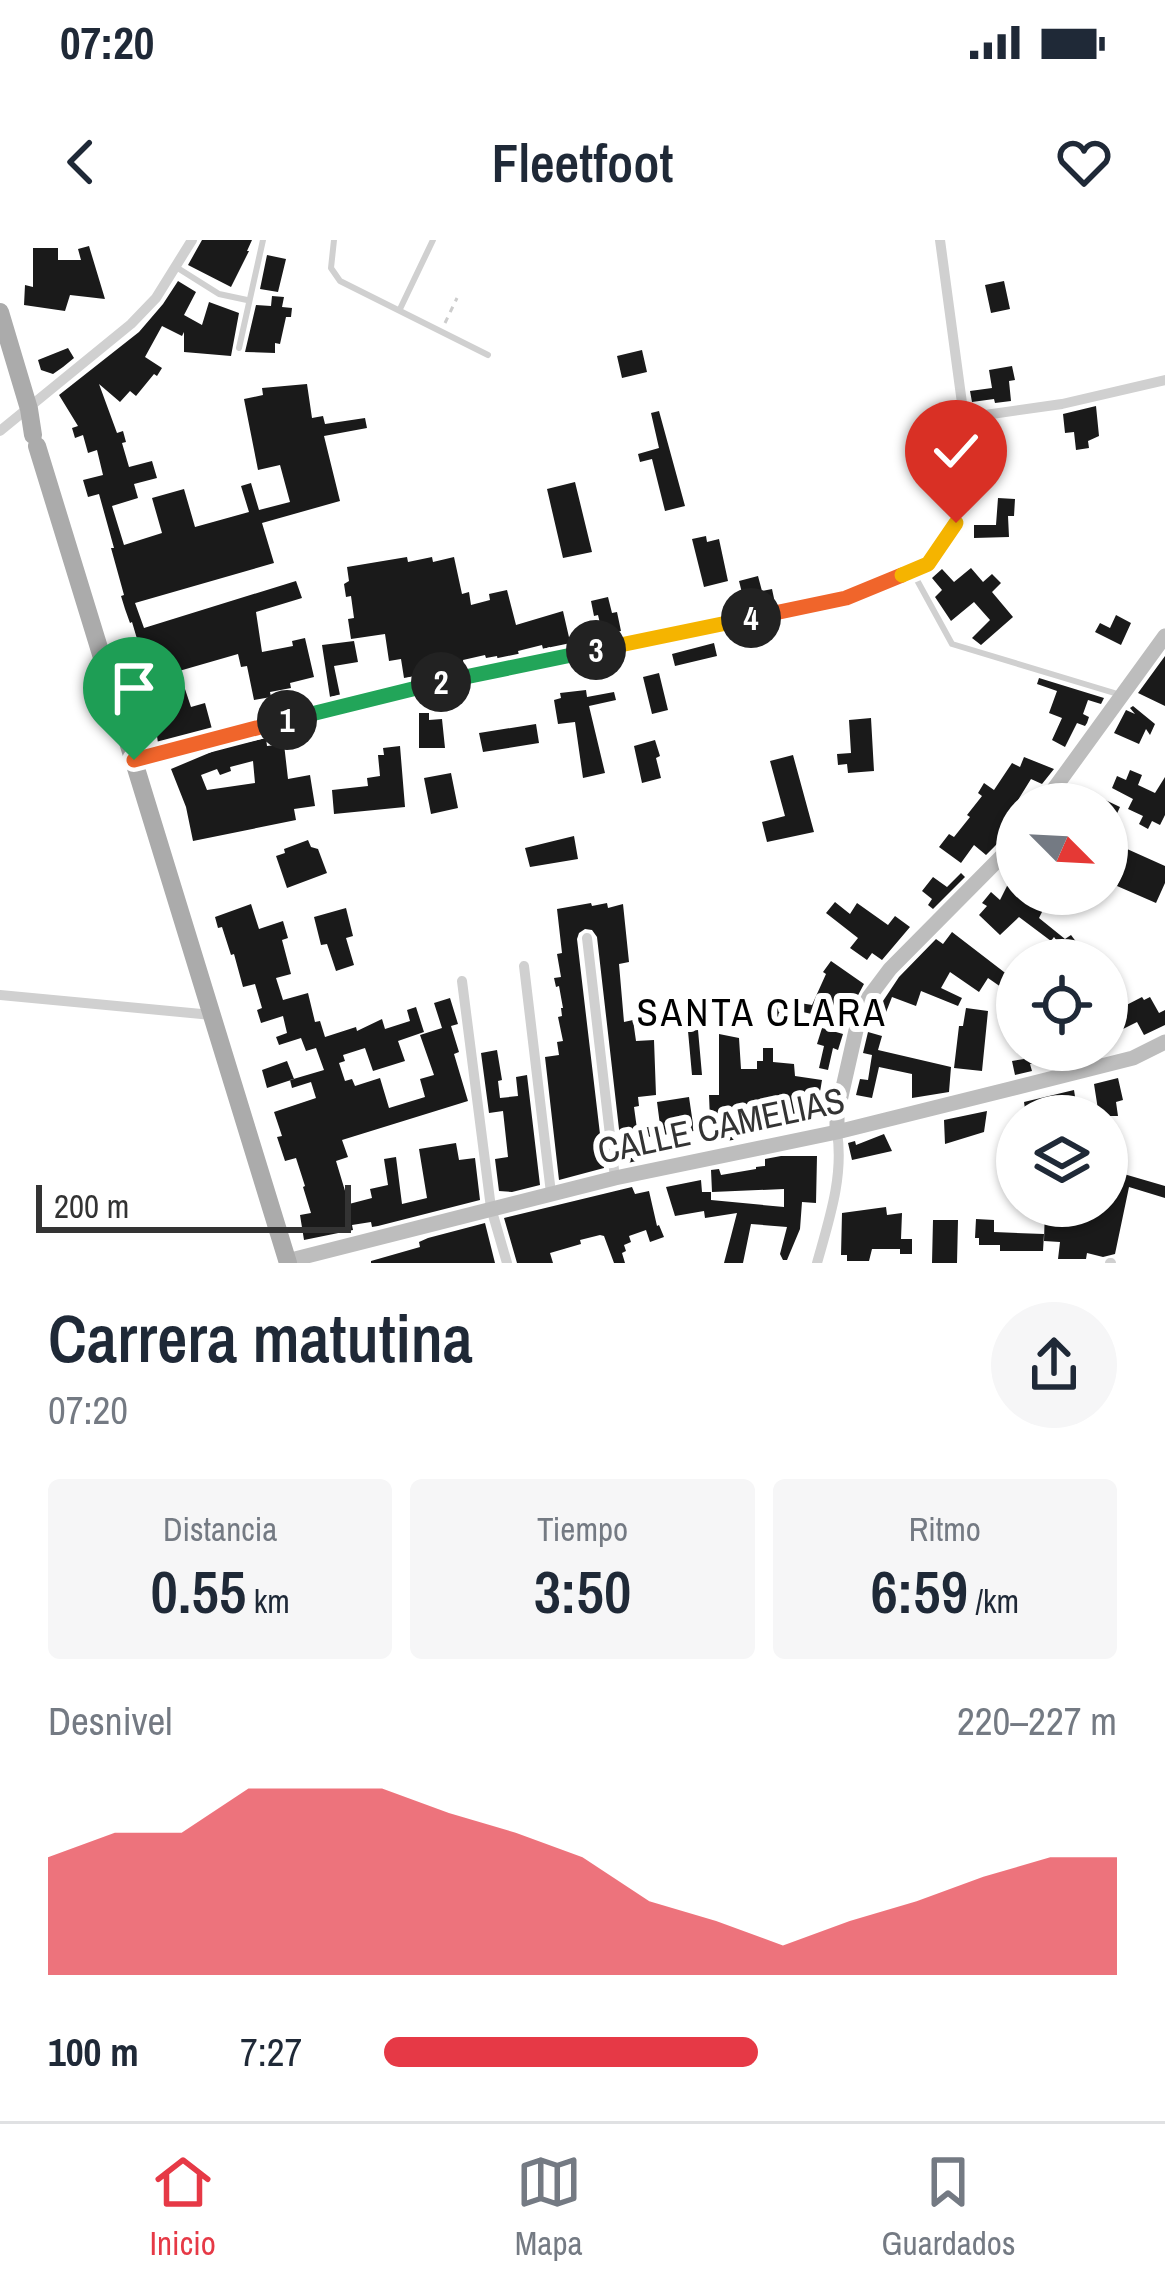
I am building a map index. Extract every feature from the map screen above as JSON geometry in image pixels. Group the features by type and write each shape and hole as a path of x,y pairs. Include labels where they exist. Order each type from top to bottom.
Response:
{"main road":[{"path":"0,312 287,1262"}],"street":[{"path":"0,431 131,323 156,298 192,240"},
{"path":"134,760 391,693 846,598 928,564 956,523 963,502 964,418 940,240"},
{"path":"964,418 1062,404 1165,380"},
{"path":"1058,783 1165,636"},
{"path":"817,1263 841,1157 837,1114 859,1017 890,969 996,862"},
{"path":"587,938 614,1178"},
{"path":"524,966 551,1193"},
{"path":"462,981 491,1208 507,1263"},
{"path":"0,994 212,1015"},
{"name":"CALLE CAMELIAS","path":"287,1262 551,1193 836,1132 1133,1058 1165,1042"}],"lane":[{"path":"239,348 262,240"},
{"path":"334,240 331,268 340,281 488,356"},
{"path":"400,309 434,240"},
{"path":"176,267 220,294 248,300"},
{"path":"912,571 952,644 1123,695"}],"path":[{"path":"442,330 458,298"}],"building":[{"path":"202,240 252,240 231,287 188,265"},
{"path":"89,246 105,299 70,295 65,311 24,305 25,285 33,287 33,248 58,248 58,260 81,260 78,249"},
{"path":"267,255 286,259 278,292 260,289"},
{"path":"178,281 196,292 184,315 202,325 209,302 239,313 231,356 184,352 184,332 182,336 162,326 145,357 162,368 136,396 130,391 120,402 99,384 117,433 123,431 129,467 152,461 157,478 134,484 138,498 112,506 124,545 162,533 152,498 184,489 195,527 249,512 241,486 251,483 259,510 290,502 280,465 258,470 244,399 263,395 262,388 307,384 312,418 323,416 325,424 365,418 367,428 324,436 340,501 262,523 274,563 135,603 144,628 296,581 302,598 256,612 262,652 293,646 292,641 305,638 314,677 254,700 247,666 241,667 238,654 179,671 191,707 205,703 212,729 158,743 154,716 159,715 155,700 159,699 121,596 99,494 88,497 83,480 103,475 97,450 88,453 83,435 75,438 72,428 78,426 59,395 139,332"},
{"path":"1004,281 1010,309 991,313 985,285"},
{"path":"272,296 284,297 282,307 292,308 280,344 275,343 275,353 245,352 256,305 271,306"},
{"path":"68,348 74,358 63,367 53,374 41,370 38,360"},
{"path":"642,350 647,372 622,378 617,356"},
{"path":"1012,366 1011,401 972,402 970,391 992,388 989,370"},
{"path":"1096,406 1099,436 1088,441 1089,448 1076,450 1074,432 1065,433 1063,414"},
{"path":"659,411 685,506 665,511 652,459 640,462 638,454 659,448 651,413"},
{"path":"575,482 592,552 563,558 547,489"},
{"path":"998,498 1015,499 1014,516 1008,516 1009,537 974,538 974,525 996,525"},
{"path":"706,536 707,542 719,539 728,581 704,587 692,539"},
{"path":"407,557 408,562 432,557 433,562 454,557 462,594 469,592 471,605 507,590 516,625 563,611 571,646 550,650 542,645 498,661 497,656 485,655 463,660 464,667 404,678 401,659 389,661 385,634 351,639 348,619 354,618 344,584 349,581 347,567"},
{"path":"971,568 983,582 992,574 1001,583 992,592 1013,617 981,645 972,638 990,620 974,602 951,621 935,597 942,590 932,578 942,569 954,582"},
{"path":"758,576 762,591 772,589 775,603 746,609 739,581"},
{"path":"608,597 621,631 603,636 591,601"},
{"path":"1116,615 1131,623 1121,645 1095,632 1100,623 1110,628"},
{"path":"354,641 358,662 334,666 340,695 330,697 322,645"},
{"path":"714,643 717,656 675,666 672,654"},
{"path":"1165,656 1165,706 1138,693"},
{"path":"659,673 668,710 652,714 643,677"},
{"path":"1039,678 1104,698 1101,704 1088,700 1083,714 1089,717 1087,723 1077,723 1065,747 1052,740 1062,718 1049,713 1057,691 1037,684"},
{"path":"586,690 587,697 614,692 616,700 589,706 605,773 583,778 575,722 558,724 554,700 561,698 560,693"},
{"path":"1133,706 1155,724 1150,735 1146,729 1139,744 1114,733 1126,710 1135,714"},
{"path":"419,713 429,713 429,720 442,719 445,748 419,748"},
{"path":"871,718 874,771 848,773 847,764 838,765 837,754 851,753 849,720"},
{"path":"536,724 539,743 483,752 479,733"},
{"path":"266,738 267,746 284,744 288,779 310,775 315,806 294,809 296,820 193,841 171,769 221,748","holes":["253,761 255,783 207,790 201,775 217,769 220,775"]},
{"path":"655,740 661,778 642,783 634,746"},
{"path":"400,746 405,807 334,814 332,790 368,786 367,778 380,776 378,755 384,755 383,748"},
{"path":"793,755 814,832 767,842 762,822 785,816 770,761"},
{"path":"1024,757 1054,769 1043,783 1031,779 1029,783 999,783 1012,763 1020,767"},
{"path":"1130,770 1142,775 1138,785 1155,793 1165,777 1165,815 1160,825 1152,821 1148,829 1139,824 1143,816 1128,809 1133,799 1128,796 1128,783 1114,783 1117,776 1126,780"},
{"path":"451,773 458,808 431,814 424,778"},
{"path":"984,783 996,787 996,845 986,855 974,845 961,863 939,847 970,817"},
{"path":"574,836 578,859 530,867 525,848"},
{"path":"308,840 318,849 327,873 287,888 276,856"},
{"path":"1128,849 1165,866 1165,883 1156,903 1128,891"},
{"path":"961,873 965,877 933,909 928,905 932,899 922,891 933,877 947,887"},
{"path":"991,892 996,896 996,915 1040,915 1065,939 1048,939 1019,917 1000,935 979,915"},
{"path":"835,902 850,914 857,903 888,925 895,916 910,927 882,960 872,953 867,960 850,948 858,938 826,913"},
{"path":"607,903 608,908 623,904 629,962 619,964 624,1022 633,1020 636,1041 654,1040 656,1095 638,1097 639,1106 634,1107 637,1129 660,1125 657,1102 689,1097 694,1131 647,1137 650,1158 623,1164 597,937 585,929 577,939 604,1168 559,1180 545,1057 559,1055 557,1042 563,1041 558,1017 563,1008 554,978 561,977 557,909"},
{"path":"251,904 259,929 283,921 288,938 282,940 291,974 276,978 283,1000 308,993 315,1022 320,1021 325,1037 356,1027 357,1031 382,1019 385,1029 410,1021 407,1010 416,1007 424,1032 398,1041 405,1061 373,1071 365,1048 343,1055 345,1061 339,1063 345,1081 352,1079 355,1086 380,1078 389,1108 425,1097 420,1079 434,1075 420,1035 442,1028 434,1003 450,998 458,1024 451,1026 459,1052 454,1054 468,1101 342,1140 348,1157 336,1161 349,1204 372,1198 370,1189 388,1185 384,1159 396,1157 402,1204 427,1198 419,1149 456,1143 459,1160 475,1158 480,1200 378,1226 372,1227 371,1222 352,1225 353,1230 304,1240 300,1215 311,1213 305,1186 296,1158 285,1161 274,1112 316,1098 311,1082 292,1088 290,1080 324,1070 316,1048 306,1051 301,1038 279,1045 276,1037 287,1033 283,1016 261,1023 255,984 243,987 234,954 215,917"},
{"path":"346,908 353,936 346,938 354,965 336,971 327,944 321,945 314,917"},
{"path":"952,932 996,966 996,984 988,978 979,992 950,972 941,988 962,998 958,1006 921,991 916,1006 892,997 883,1020 873,1016 899,977 936,939 943,944"},
{"path":"831,961 864,984 848,1014 824,1003 821,1016 789,1009 788,1020 774,1018 776,999 812,1005"},
{"path":"1150,997 1159,1013 1165,1010 1165,1025 1144,1035 1137,1022 1128,1026 1128,1004"},
{"path":"966,1008 988,1011 982,1071 954,1068"},
{"path":"822,1028 843,1034 838,1050 833,1048 828,1070 819,1068 824,1046 817,1044"},
{"path":"698,1030 702,1075 692,1075 688,1031"},
{"path":"868,1032 882,1036 878,1050 951,1067 949,1092 912,1098 912,1074 879,1067 872,1098 856,1095 860,1079 868,1080 872,1055 863,1053"},
{"path":"719,1034 739,1038 741,1069 757,1069 763,1048 773,1048 773,1062 794,1064 795,1076 822,1080 820,1092 829,1094 825,1114 805,1109 805,1120 763,1112 759,1135 711,1144 709,1095 719,1095"},
{"path":"497,1050 500,1098 518,1096 516,1077 527,1075 540,1185 512,1192 499,1191 495,1159 508,1157 503,1111 489,1113 481,1053"},
{"path":"287,1061 294,1079 267,1088 262,1070"},
{"path":"1118,1078 1122,1095 1096,1095 1094,1084"},
{"path":"987,1111 984,1132 945,1144 944,1120"},
{"path":"884,1134 892,1151 852,1160 848,1143 855,1141 856,1145"},
{"path":"817,1156 816,1203 802,1202 800,1229 787,1260 780,1254 787,1227 751,1224 743,1263 724,1263 737,1213 675,1216 666,1187 701,1180 702,1192 711,1192 711,1200 784,1207 784,1189 712,1192 711,1170 719,1169 721,1175 756,1169 765,1166 765,1159"},
{"path":"1128,1175 1165,1186 1165,1198 1129,1187 1128,1192"},
{"path":"632,1187 635,1194 649,1191 664,1237 650,1242 646,1230 629,1236 631,1242 622,1253 625,1263 614,1263 600,1235 550,1253 553,1263 517,1263 504,1218"},
{"path":"886,1207 887,1215 902,1213 901,1239 912,1239 912,1254 872,1249 869,1261 847,1261 847,1255 841,1255 842,1213"},
{"path":"976,1219 994,1220 994,1232 1044,1234 1043,1251 1000,1251 1000,1245 979,1245"},
{"path":"933,1220 958,1220 957,1263 932,1263"},
{"path":"485,1223 495,1263 371,1263 420,1247 419,1242 428,1238"},
{"path":"1044,1227 1121,1227 1115,1254 1103,1257 1087,1253 1086,1259 1058,1259 1060,1242 1044,1241"}],"district":[{"name":"SANTA CLARA","path":"762,1012"}],"route":[{"path":"134,760 391,693 846,598 928,564 956,523"}]}
